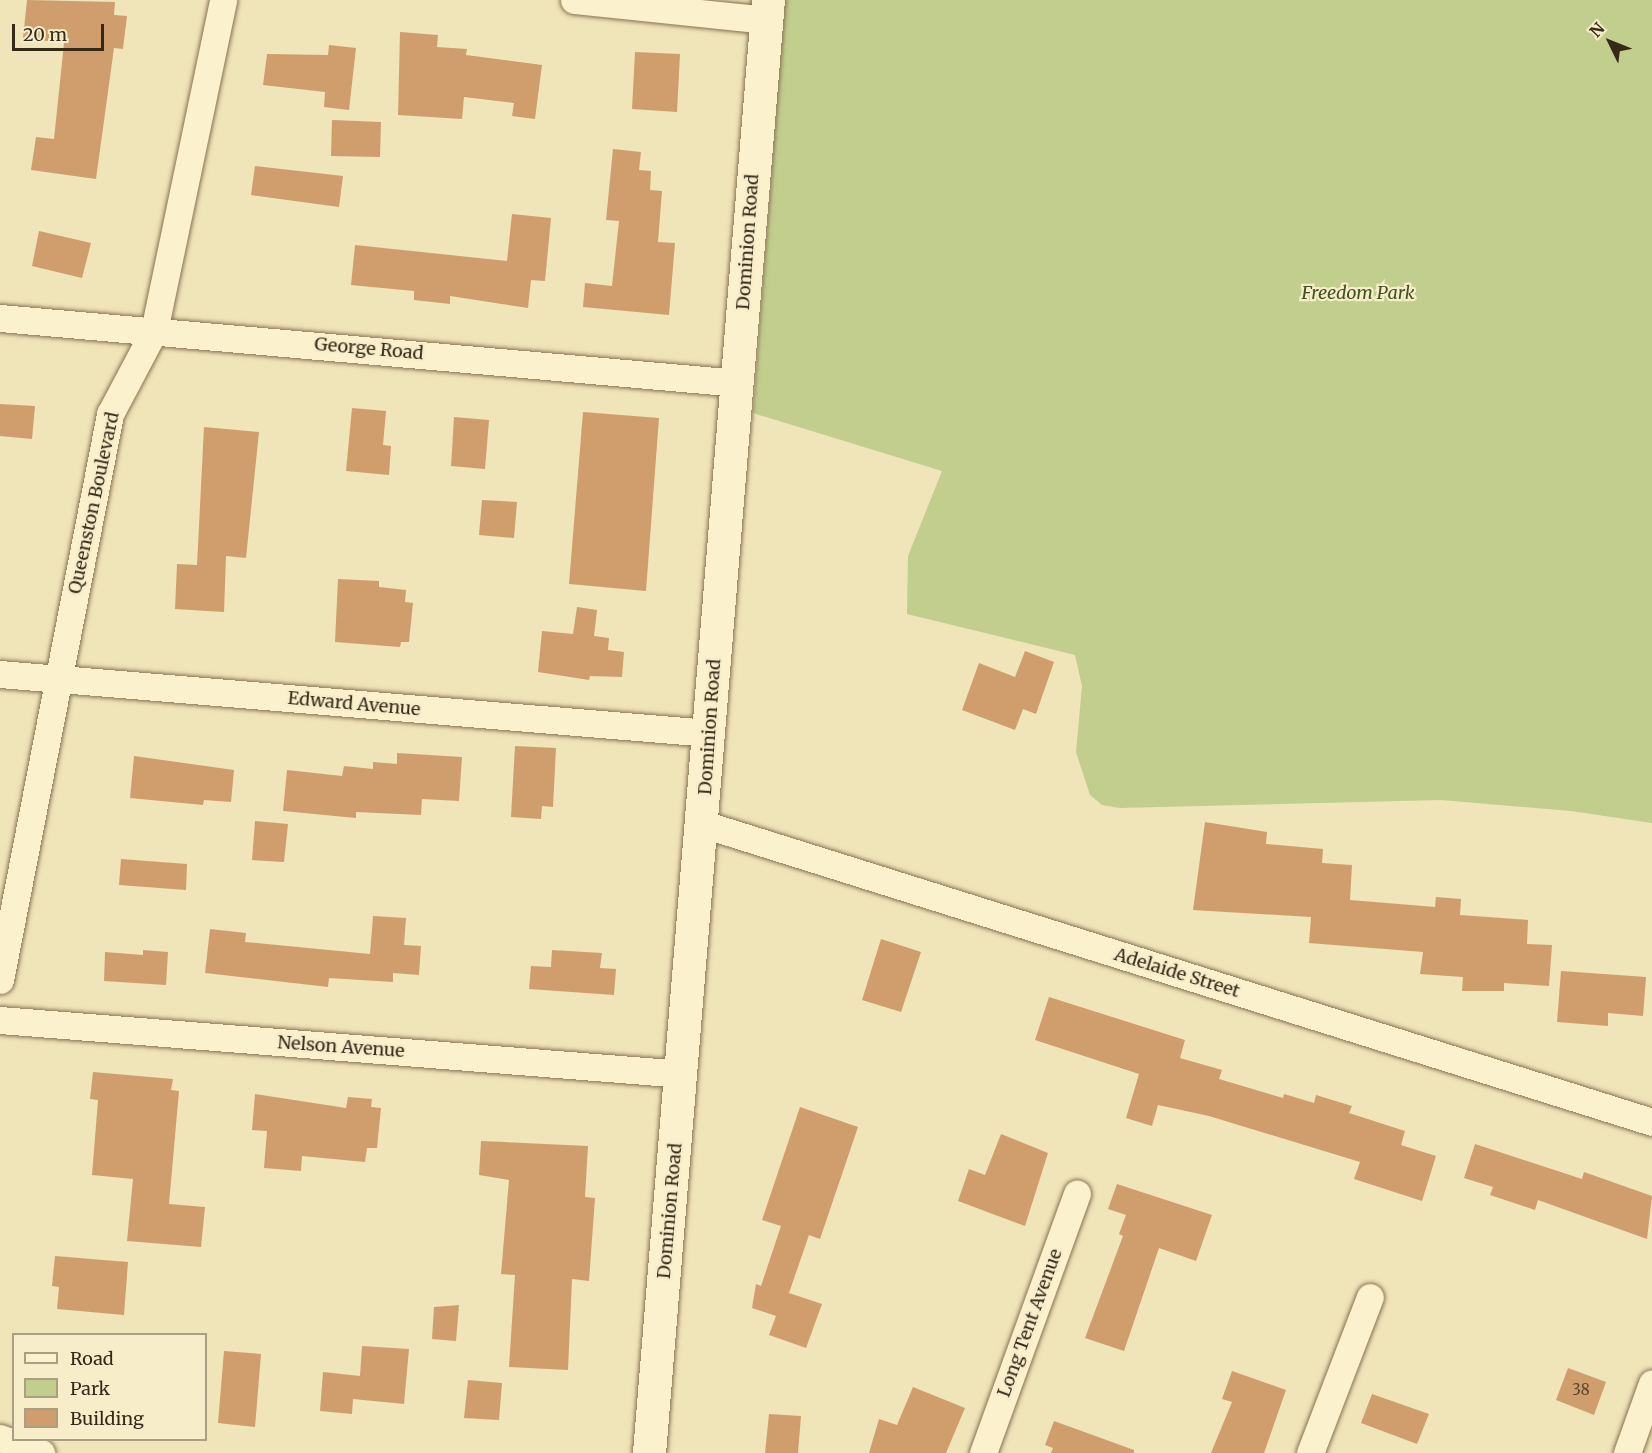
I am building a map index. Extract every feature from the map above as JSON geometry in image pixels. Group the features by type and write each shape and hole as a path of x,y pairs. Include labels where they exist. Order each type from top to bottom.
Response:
{"main road":[{"name":"Dominion Road","path":"649,1453 683,1074 767,10"}],"street":[{"name":"Queenston Boulevard","path":"0,980 110,414 154,331 223,0"},
{"path":"573,0 767,10"},
{"name":"George Road","path":"0,318 738,383"},
{"name":"Edward Avenue","path":"0,674 709,733"},
{"name":"Adelaide Street","path":"703,824 1652,1122"},
{"name":"Nelson Avenue","path":"0,1020 683,1074"},
{"name":"Long Tent Avenue","path":"983,1453 1077,1193"},
{"path":"1310,1453 1370,1297"},
{"path":"1627,1453 1652,1383"},
{"path":"0,1438 41,1453"}],"green space":[{"name":"Freedom Park","path":"785,0 1652,0 1652,823 1571,811 1441,800 1120,808 1102,805 1090,795 1076,752 1082,686 1075,655 907,614 908,556 942,471 753,413"}],"building":[{"path":"27,0 115,2 114,15 127,16 123,49 114,48 96,179 31,170 36,137 54,139 64,43 23,38"},
{"path":"400,32 438,35 437,47 467,49 466,55 542,65 535,119 512,116 514,103 464,97 462,119 398,115"},
{"path":"329,45 356,48 349,110 324,107 325,92 263,85 267,54 328,55"},
{"path":"635,52 680,54 677,112 632,109"},
{"path":"332,120 381,122 380,157 331,156"},
{"path":"613,149 641,152 639,170 651,171 650,190 662,191 658,242 675,243 669,315 583,307 585,283 612,286 619,221 606,220"},
{"path":"255,166 343,176 339,207 251,195"},
{"path":"512,214 551,218 545,281 531,280 528,308 450,296 450,304 414,300 414,291 351,285 355,245 507,261"},
{"path":"39,231 91,243 82,278 32,266"},
{"path":"0,404 35,406 32,439 0,436"},
{"path":"352,408 386,411 383,445 391,446 389,475 346,471"},
{"path":"583,412 659,418 646,591 569,584"},
{"path":"454,417 489,420 485,469 451,466"},
{"path":"204,427 259,432 246,558 226,556 224,612 175,609 177,564 197,565"},
{"path":"482,500 517,502 514,538 479,535"},
{"path":"338,579 379,581 379,587 406,590 405,602 413,603 409,642 401,642 400,647 335,642"},
{"path":"577,607 597,610 594,636 609,638 608,650 624,652 622,677 590,676 589,680 538,672 542,631 573,634"},
{"path":"1025,651 1054,662 1036,714 1023,709 1015,730 962,710 979,663 1015,677"},
{"path":"515,746 556,748 553,807 542,806 541,819 511,817"},
{"path":"397,753 462,757 459,801 422,799 421,815 356,812 356,818 283,811 287,770 342,776 344,766 373,769 373,762 397,764"},
{"path":"134,756 234,770 231,802 204,800 203,805 130,798"},
{"path":"255,821 288,824 284,862 252,860"},
{"path":"1205,822 1267,832 1266,844 1323,849 1322,863 1352,865 1350,900 1435,907 1436,897 1461,899 1460,915 1528,920 1527,944 1552,945 1549,986 1504,983 1504,991 1462,991 1463,977 1420,974 1423,952 1309,943 1311,917 1193,910"},
{"path":"121,859 187,864 186,890 119,885"},
{"path":"373,916 406,918 404,945 421,946 419,975 393,973 393,982 329,978 328,987 205,973 210,929 246,933 245,942 370,954"},
{"path":"881,939 921,952 901,1012 862,1000"},
{"path":"143,950 168,952 166,985 104,981 105,952 143,955"},
{"path":"552,950 602,953 600,968 616,969 614,995 529,989 531,966 551,967"},
{"path":"1561,971 1646,977 1643,1016 1608,1013 1608,1026 1557,1022"},
{"path":"1049,997 1185,1040 1180,1058 1222,1070 1219,1079 1283,1098 1284,1094 1314,1103 1316,1095 1352,1106 1349,1113 1405,1131 1401,1145 1436,1156 1422,1201 1354,1179 1360,1162 1209,1116 1158,1105 1152,1126 1126,1118 1139,1074 1035,1040"},
{"path":"93,1072 173,1079 171,1090 179,1091 169,1204 205,1207 201,1247 127,1241 133,1179 92,1175 98,1100 90,1099"},
{"path":"255,1094 346,1108 348,1097 372,1099 371,1107 381,1108 377,1148 367,1148 365,1162 302,1156 301,1171 264,1168 267,1131 252,1130"},
{"path":"800,1107 858,1127 820,1239 809,1235 789,1293 822,1304 806,1348 769,1335 776,1316 752,1308 756,1284 761,1286 781,1226 762,1220"},
{"path":"1001,1134 1048,1153 1025,1226 958,1201 969,1169 985,1175"},
{"path":"481,1141 588,1146 585,1197 595,1198 589,1281 572,1279 568,1370 509,1367 515,1275 501,1274 509,1180 479,1175"},
{"path":"1475,1144 1582,1179 1584,1172 1652,1196 1647,1239 1538,1200 1535,1210 1490,1195 1493,1187 1464,1178"},
{"path":"1117,1184 1212,1215 1196,1261 1159,1248 1124,1351 1085,1338 1123,1236 1119,1234 1126,1215 1108,1209"},
{"path":"55,1256 128,1262 124,1315 57,1309 59,1287 52,1286"},
{"path":"459,1305 456,1341 432,1339 434,1307"},
{"path":"362,1346 409,1349 404,1404 353,1399 352,1414 320,1411 323,1372 360,1376"},
{"path":"224,1351 261,1354 255,1427 218,1423"},
{"path":"1568,1368 1606,1382 1594,1415 1556,1400"},
{"path":"1232,1371 1286,1390 1264,1453 1211,1453 1232,1402 1222,1399"},
{"path":"468,1380 502,1383 499,1420 464,1418"},
{"path":"913,1387 965,1408 946,1453 869,1453 879,1419 897,1425"},
{"path":"1372,1394 1429,1414 1417,1444 1361,1423"},
{"path":"769,1414 801,1416 798,1453 765,1453"},
{"path":"1054,1421 1134,1450 1134,1453 1051,1453 1053,1448 1045,1445"}]}
